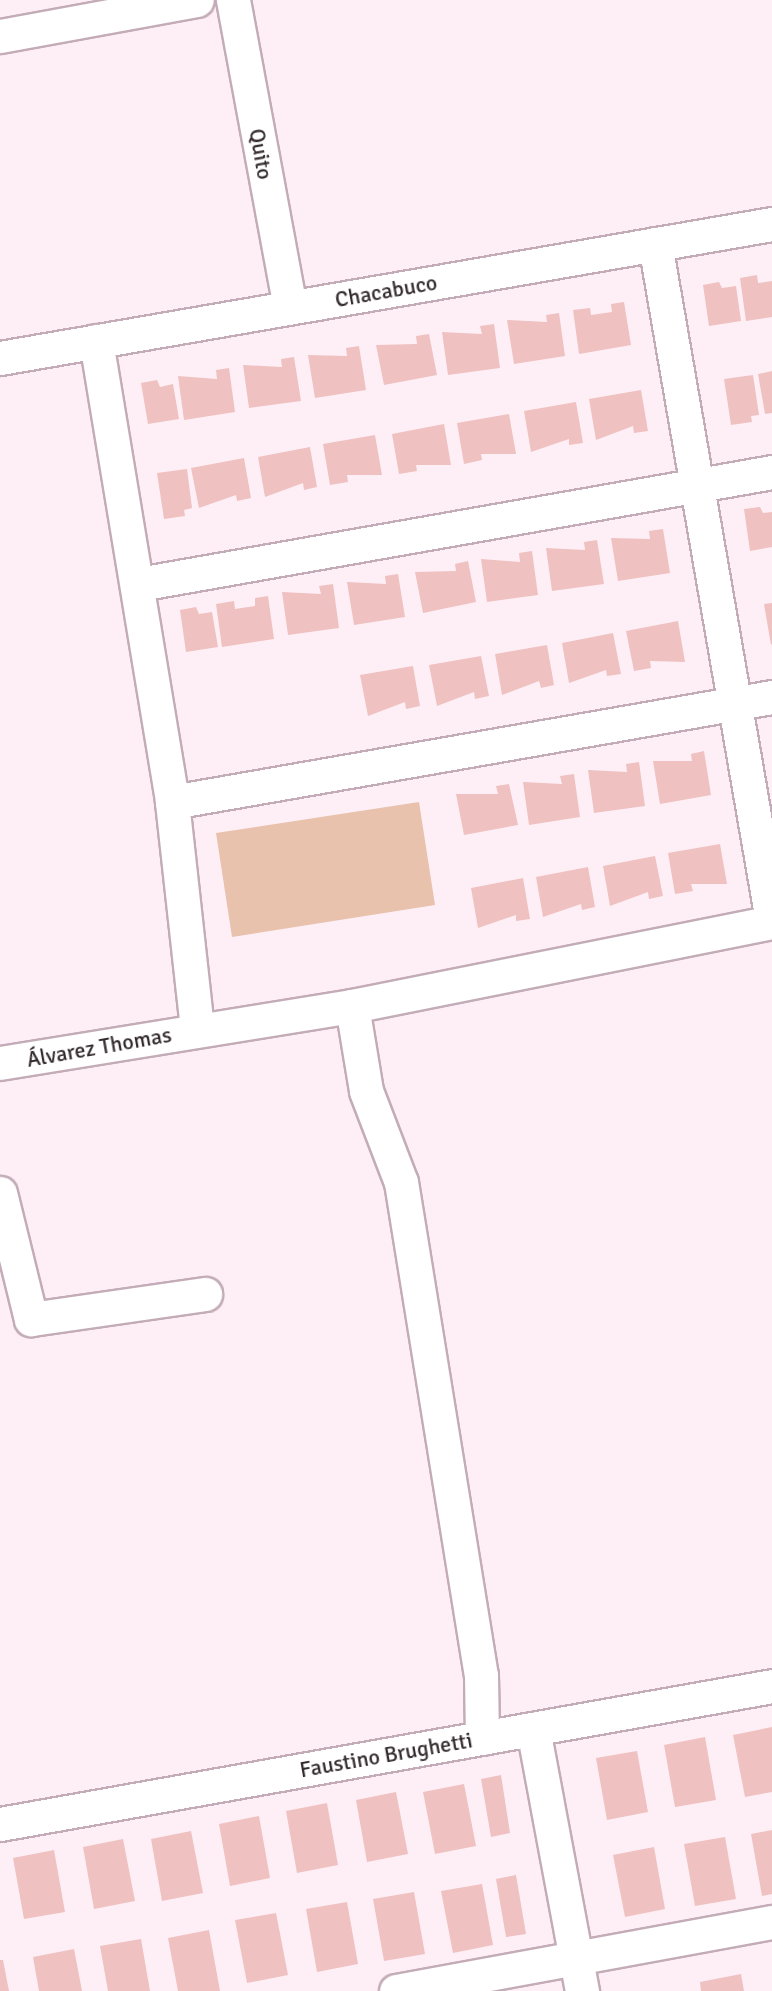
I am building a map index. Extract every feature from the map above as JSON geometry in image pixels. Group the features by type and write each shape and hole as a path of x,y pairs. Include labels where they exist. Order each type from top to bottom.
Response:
{"street":[{"path":"0,36 196,0"},
{"name":"Quito","path":"233,0 290,307"},
{"name":"Chacabuco","path":"0,358 772,224"},
{"path":"655,244 772,921"},
{"path":"96,341 139,584 172,802 197,1030"},
{"path":"139,584 772,472"},
{"path":"172,802 772,697"},
{"name":"Álvarez Thomas","path":"0,1063 352,1006 772,921"},
{"path":"352,1006 366,1091 401,1182 481,1676 482,1738"},
{"path":"0,1193 31,1319 205,1294"},
{"name":"Faustino Brughetti","path":"0,1824 772,1686"},
{"path":"533,1729 582,1991"},
{"path":"396,1991 772,1922"}],"shaded area":[{"path":"419,802 435,905 232,937 216,833"}],"building":[{"path":"757,275 758,283 772,281 772,317 746,321 740,278"},
{"path":"719,282 722,288 736,286 741,321 709,326 703,285"},
{"path":"624,302 631,345 579,354 573,310 590,308 591,315 612,312 611,304"},
{"path":"559,313 565,356 514,364 507,320 547,322 546,315"},
{"path":"494,324 500,368 448,375 442,332 482,334 480,326"},
{"path":"429,334 437,375 384,385 376,345 417,344 416,336"},
{"path":"359,346 366,390 315,398 308,355 347,356 346,348"},
{"path":"294,357 301,401 249,408 243,365 282,367 281,359"},
{"path":"229,368 235,412 184,420 178,376 217,379 216,370"},
{"path":"772,371 772,413 765,414 758,374"},
{"path":"753,375 759,415 751,416 752,422 731,425 724,379"},
{"path":"157,380 160,387 173,384 179,419 148,424 141,383"},
{"path":"641,390 648,431 634,433 633,426 596,440 589,399"},
{"path":"576,402 583,443 569,445 569,439 531,452 524,411"},
{"path":"509,414 516,454 481,454 482,460 464,464 457,423"},
{"path":"444,424 451,465 416,465 417,471 399,474 392,434"},
{"path":"375,435 382,475 347,475 348,482 330,485 323,444"},
{"path":"310,447 317,487 304,490 303,483 265,497 258,457"},
{"path":"244,458 251,498 237,501 236,495 199,508 191,468"},
{"path":"187,469 192,508 184,510 185,516 164,519 157,473"},
{"path":"760,507 763,513 772,512 772,547 750,551 744,509"},
{"path":"663,529 670,573 618,581 611,538 650,539 649,531"},
{"path":"597,540 604,584 552,591 546,548 585,550 584,542"},
{"path":"532,551 538,595 487,602 481,559 520,562 519,553"},
{"path":"468,561 476,602 423,613 415,572 456,571 455,564"},
{"path":"398,574 405,617 354,625 347,582 386,584 385,576"},
{"path":"333,584 339,628 288,635 282,592 321,594 319,586"},
{"path":"268,596 274,639 222,647 216,604 234,601 235,609 255,606 255,598"},
{"path":"772,603 772,644 771,645 764,604"},
{"path":"196,607 199,614 212,612 218,647 186,652 180,610"},
{"path":"678,621 685,662 650,661 651,668 634,671 626,631"},
{"path":"613,633 621,674 607,676 606,670 569,683 562,643"},
{"path":"547,645 554,685 541,688 539,681 502,695 495,654"},
{"path":"481,656 489,696 475,699 474,692 437,706 429,665"},
{"path":"413,666 420,706 406,709 405,702 368,716 360,675"},
{"path":"704,751 711,795 660,804 653,761 692,761 691,754"},
{"path":"639,762 645,806 594,813 588,770 627,772 626,764"},
{"path":"574,774 580,817 529,825 523,782 562,784 560,776"},
{"path":"509,784 518,825 464,835 456,794 498,794 496,786"},
{"path":"720,844 727,884 691,884 693,891 675,894 668,853"},
{"path":"655,856 663,896 649,899 648,892 610,906 603,866"},
{"path":"588,867 595,907 582,910 581,904 543,917 536,877"},
{"path":"523,878 530,919 516,921 516,915 478,928 471,888"},
{"path":"772,1727 772,1792 745,1797 733,1735"},
{"path":"705,1737 716,1800 675,1807 664,1745"},
{"path":"637,1751 648,1812 607,1820 596,1758"},
{"path":"501,1775 510,1833 491,1837 481,1779"},
{"path":"464,1784 476,1846 435,1854 423,1792"},
{"path":"396,1792 408,1854 367,1862 356,1800"},
{"path":"327,1803 338,1865 297,1873 286,1811"},
{"path":"259,1816 270,1878 230,1886 219,1824"},
{"path":"772,1830 772,1894 762,1896 751,1834"},
{"path":"191,1831 203,1893 162,1901 151,1839"},
{"path":"725,1837 736,1899 695,1906 684,1844"},
{"path":"123,1839 135,1901 94,1909 83,1847"},
{"path":"654,1847 665,1909 625,1917 613,1855"},
{"path":"54,1850 65,1912 24,1919 13,1858"},
{"path":"516,1875 526,1934 506,1937 496,1879"},
{"path":"482,1884 493,1945 453,1953 441,1891"},
{"path":"414,1892 425,1954 384,1961 373,1899"},
{"path":"347,1902 358,1964 317,1972 306,1909"},
{"path":"276,1913 288,1975 247,1983 235,1920"},
{"path":"209,1930 220,1991 178,1991 168,1938"},
{"path":"141,1939 150,1991 108,1991 100,1946"},
{"path":"74,1949 82,1991 39,1991 33,1957"},
{"path":"0,1960 3,1960 9,1991 0,1991"},
{"path":"741,1974 744,1991 701,1991 700,1982"}]}
